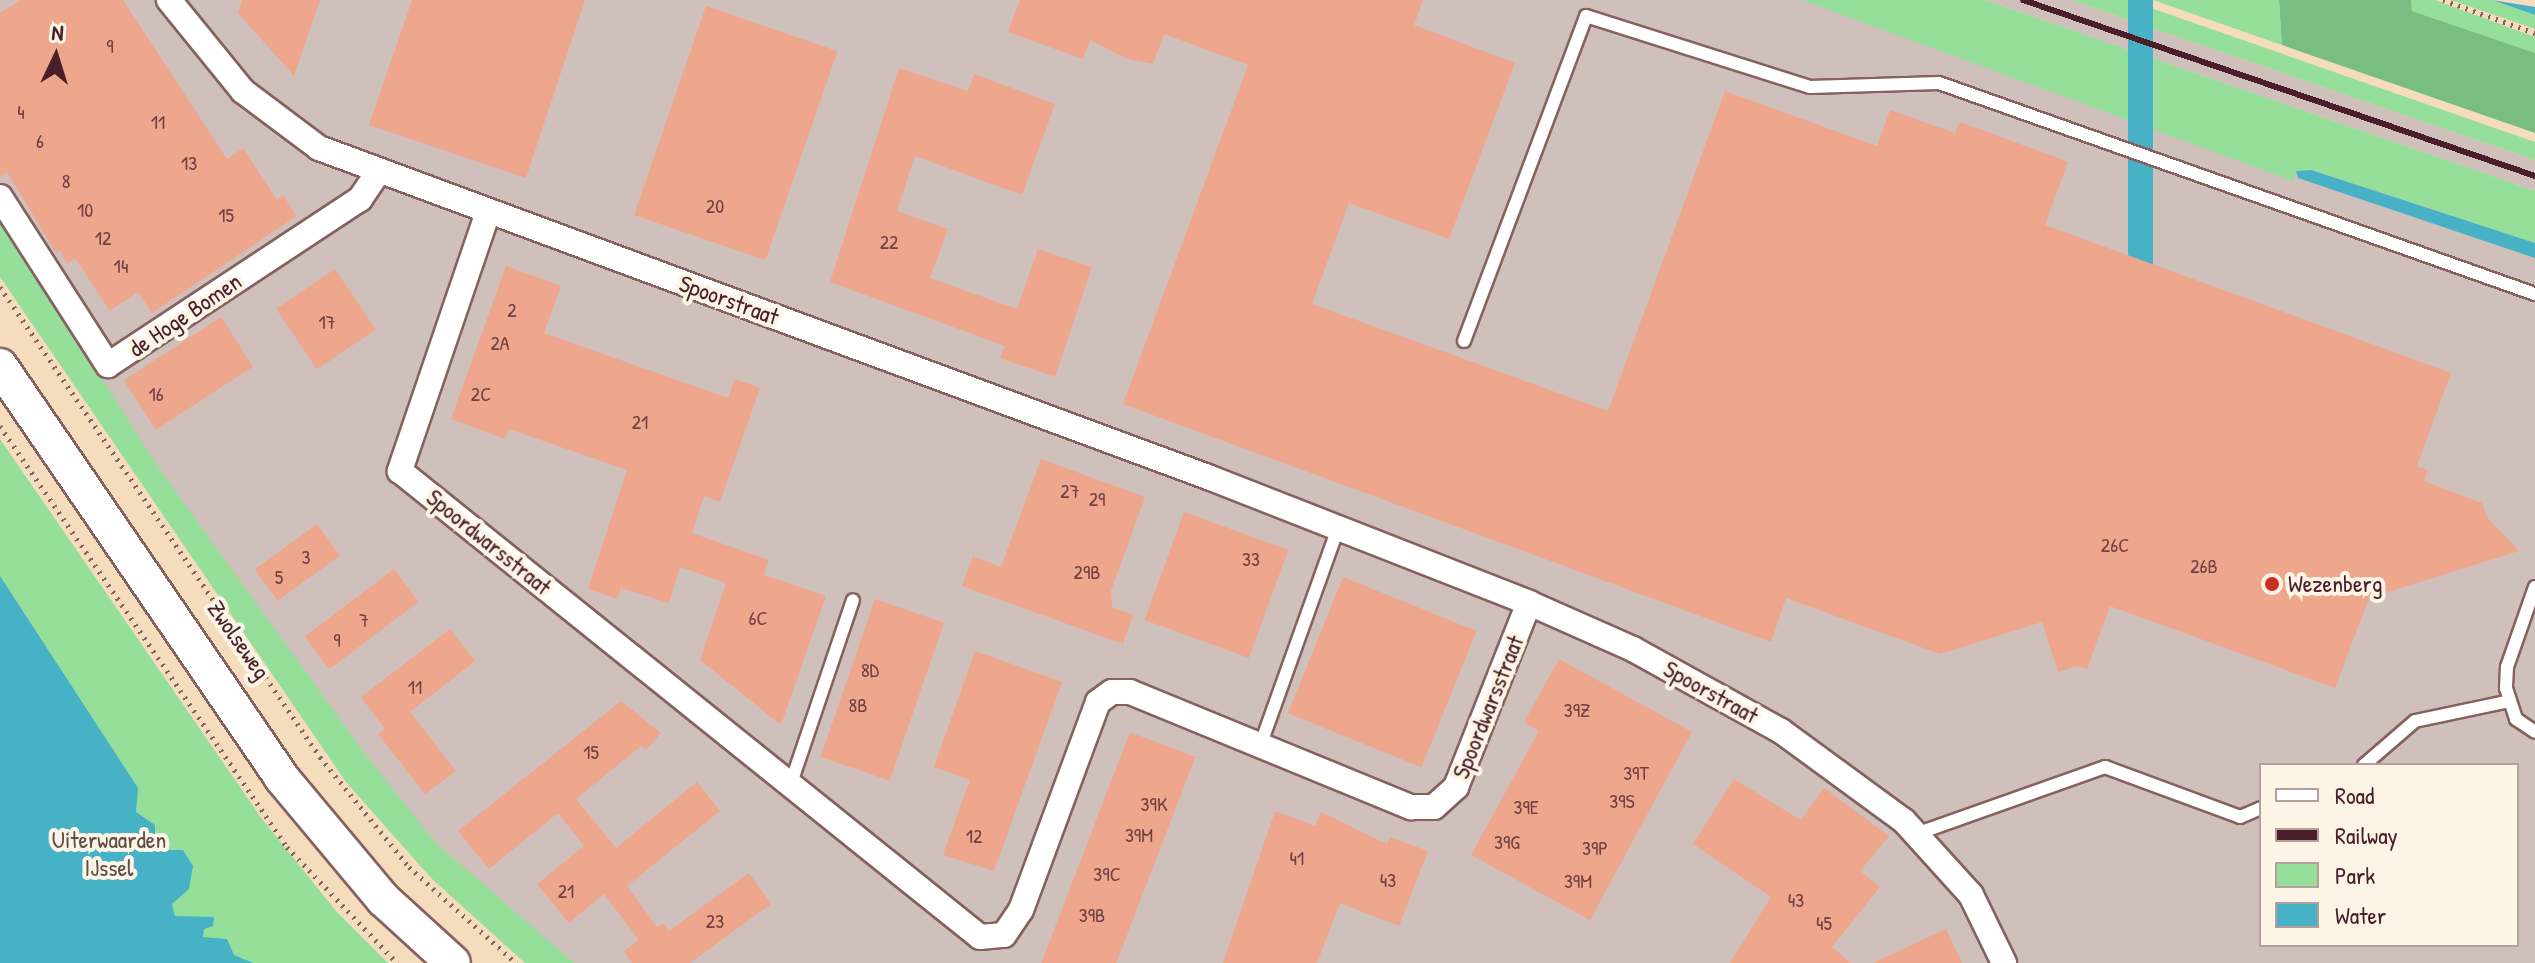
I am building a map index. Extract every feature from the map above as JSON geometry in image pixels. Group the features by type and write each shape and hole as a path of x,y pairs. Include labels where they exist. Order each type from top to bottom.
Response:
{"main road":[{"name":"Zwolseweg","path":"0,366 281,777 384,900 453,963"}],"street":[{"name":"Spoorstraat","path":"169,0 243,91 281,123 319,148 1338,528 1529,603 1633,649 1781,731 1916,834 1971,895 2004,963"},
{"name":"de Hoge Bomen","path":"0,197 108,365 360,199 378,172"},
{"name":"Spoordwarsstraat","path":"488,212 400,471 980,937 1004,935 1021,910 1098,702 1112,692 1130,692 1411,807 1443,804 1456,787 1529,603"}],"lane":[{"path":"1464,341 1586,16 1810,87 1939,83 2535,294"},
{"path":"1260,746 1338,528"},
{"path":"2535,587 2507,667 2510,701 2516,719 2535,732"},
{"path":"790,786 853,600"},
{"path":"2366,763 2415,721 2510,701"},
{"path":"1916,834 2105,767 2240,817 2259,809"}],"path":[{"path":"2443,0 2535,33"},
{"name":"Zwolseweg","path":"0,287 328,768 409,867 516,963"}],"shaded area":[{"path":"0,0 1907,0 2535,222 2535,963 554,963 345,756 0,247"},
{"path":"1985,0 2071,0 2535,160 2535,191"}],"green space":[{"path":"1802,0 1985,0 2535,191 2535,243 2311,170 2296,171 2293,181"},
{"path":"2071,0 2128,0 2535,142 2535,160"},
{"path":"2153,0 2279,0 2282,45"},
{"path":"2279,0 2411,0 2412,11 2535,53 2535,133 2282,45"},
{"path":"2411,0 2435,0 2535,37 2535,53 2412,11"},
{"path":"2451,0 2492,0 2535,15 2535,29"},
{"path":"0,217 158,467 365,754 436,843 574,963 525,963 431,878 346,782 0,277"},
{"name":"Uiterwaarden IJssel","path":"0,439 262,819 336,911 388,963 0,963"}],"water":[{"path":"2128,0 2153,0 2153,431 2128,431"},
{"path":"2492,0 2535,7 2535,15"},
{"path":"2311,170 2535,243 2535,258 2298,178 2296,171"},
{"name":"Uiterwaarden IJssel","path":"0,576 138,788 136,812 155,825 155,850 183,850 193,866 189,889 172,904 175,916 214,917 213,926 204,929 203,937 227,939 234,955 253,963 0,963"}],"building":[{"path":"20,0 123,0 227,159 243,148 277,200 283,195 297,216 152,313 138,292 110,311 75,258 67,264 60,250 56,253 7,172 0,177 0,13"},
{"path":"242,0 320,0 294,76 238,13"},
{"path":"412,0 585,0 526,178 369,125"},
{"path":"1020,0 1423,0 1414,25 1515,63 1449,239 1349,203 1312,304 1608,411 1725,91 1877,146 1890,110 1955,133 1960,122 2056,157 2068,162 2045,225 2451,373 2417,466 2428,470 2424,481 2482,503 2487,517 2519,551 2369,598 2335,688 2110,606 2087,669 2077,666 2058,672 2042,622 1940,654 1786,598 1771,642 1123,404 1248,65 1164,34 1153,64 1127,59 1090,40 1083,59 1008,32"},
{"path":"706,6 837,51 765,260 634,215"},
{"path":"899,68 968,91 974,74 1055,104 1022,195 915,156 897,211 948,229 930,278 1017,309 1038,249 1092,267 1055,377 1000,358 1005,346 830,282"},
{"path":"506,266 561,286 544,333 728,398 735,379 760,388 720,502 704,496 692,533 769,560 764,575 826,596 781,725 700,660 726,583 680,567 669,603 621,588 617,599 588,589 627,470 509,429 505,439 451,419"},
{"path":"335,269 376,330 317,369 276,309"},
{"path":"221,317 253,366 156,430 124,380"},
{"path":"1041,459 1145,497 1111,591 1112,607 1133,615 1123,644 962,586 973,556 1001,567"},
{"path":"1184,512 1288,550 1249,658 1145,620"},
{"path":"317,524 340,556 278,601 255,569"},
{"path":"394,569 419,602 329,669 305,636"},
{"path":"1343,577 1477,631 1421,767 1288,713"},
{"path":"875,599 944,623 890,781 821,757"},
{"path":"450,629 475,661 410,712 456,771 425,794 378,734 385,729 361,697"},
{"path":"975,651 1062,682 994,871 943,855 970,780 934,767"},
{"path":"1559,659 1692,732 1590,920 1471,855 1539,731 1524,722"},
{"path":"621,701 661,733 646,750 641,746 576,799 616,848 697,782 720,811 627,886 657,927 663,923 669,931 749,873 771,904 690,963 632,963 624,951 639,940 604,894 569,923 537,884 584,846 558,813 489,869 458,831"},
{"path":"1130,732 1195,757 1116,963 1041,963"},
{"path":"1734,779 1801,820 1824,788 1889,836 1860,871 1880,887 1832,947 1851,963 1730,963 1771,897 1693,844"},
{"path":"1275,811 1315,826 1321,812 1387,844 1390,837 1428,851 1399,926 1340,903 1317,963 1223,963"},
{"path":"1946,929 1962,963 1873,963"}],"railway":[{"path":"2023,0 2535,176"}],"place":[{"name":"Wezenberg","path":"2272,584"}]}
